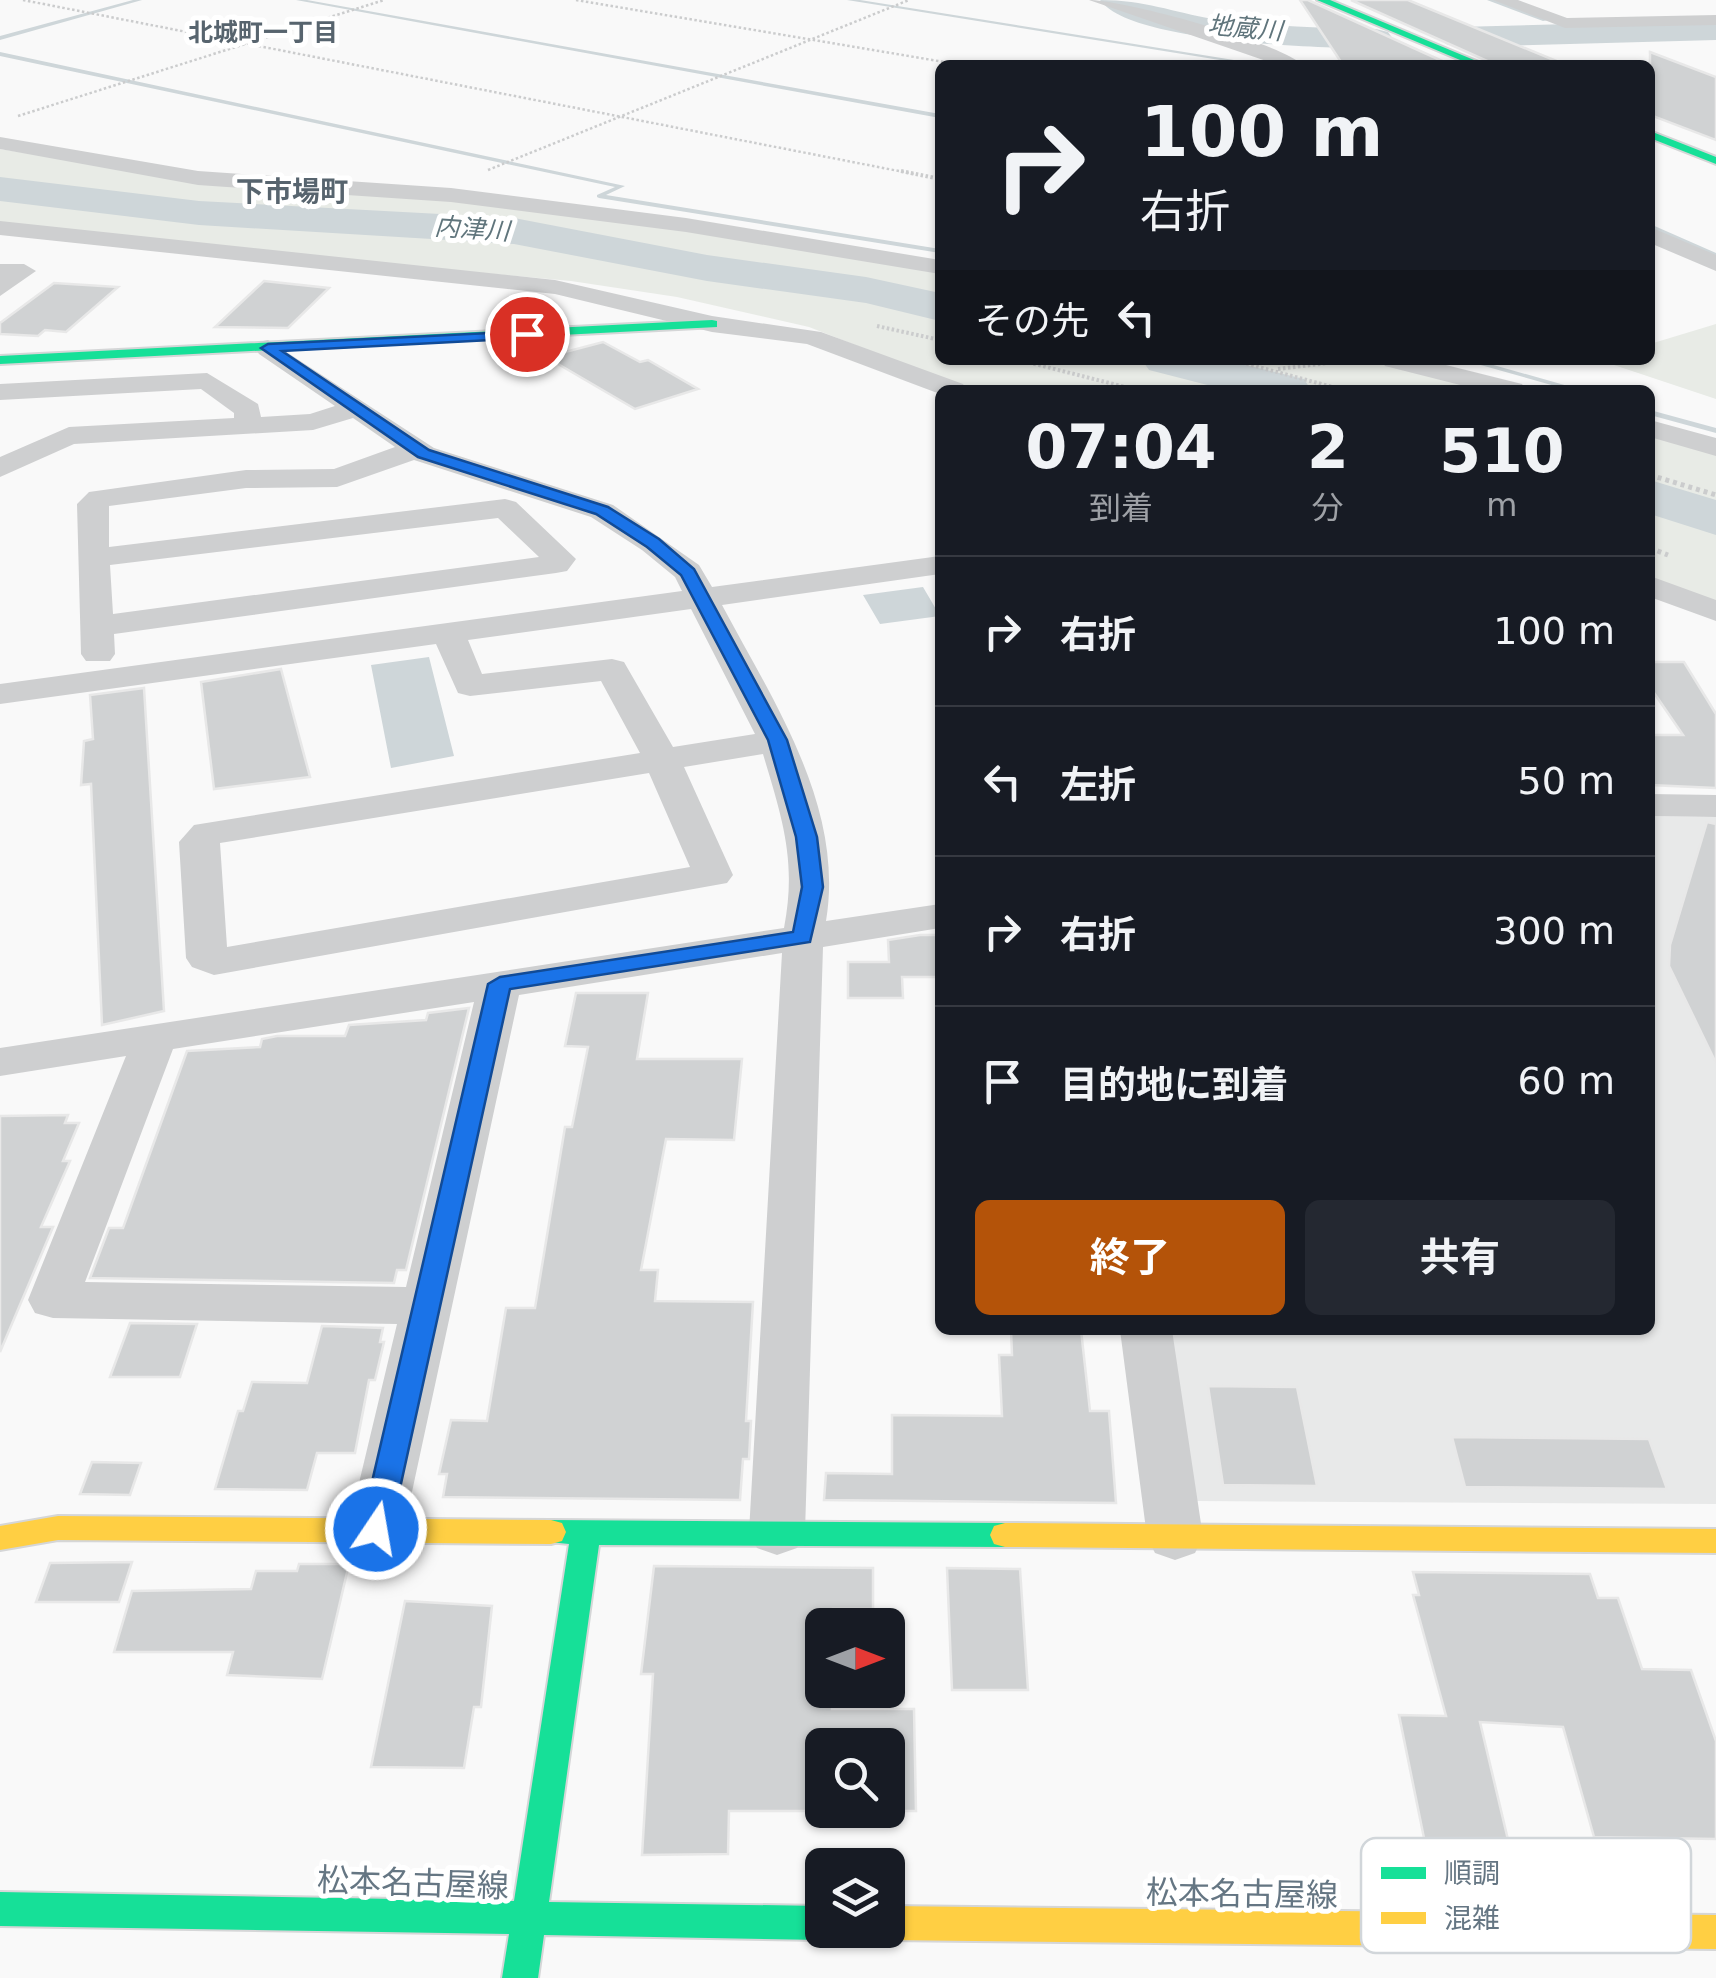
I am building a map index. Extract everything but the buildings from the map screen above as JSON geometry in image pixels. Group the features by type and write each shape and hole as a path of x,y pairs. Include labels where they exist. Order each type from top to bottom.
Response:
{"street":[{"path":"1098,0 1137,16 1250,44 1284,60"},
{"path":"1322,0 1469,60"},
{"path":"1502,0 1565,23 1716,20"},
{"path":"1655,136 1716,162"},
{"path":"0,143 198,178 451,195 686,225 935,266"},
{"path":"0,228 555,287 712,324 812,337 940,385"},
{"path":"1655,236 1716,264"},
{"path":"0,271 24,271 0,289"},
{"path":"0,360 712,324"},
{"path":"268,348 418,449 511,485 602,511 653,543 688,572 697,597 777,740 807,837 812,887 802,937 777,1532"},
{"path":"1414,365 1492,385"},
{"path":"0,392 207,380 248,410 247,426"},
{"path":"0,468 69,436 314,422 358,408"},
{"path":"1655,430 1716,448"},
{"path":"100,680 92,504 100,498 246,479 337,478 418,449"},
{"path":"94,558 504,508 560,559 556,564 97,626"},
{"path":"0,694 935,566"},
{"path":"1655,588 1716,614 1712,628 1716,638"},
{"path":"448,631 470,686 612,668 662,760 713,876 214,962 207,958 198,842 208,833 662,760 777,740"},
{"path":"1655,806 1716,806"},
{"path":"0,1062 935,917"},
{"path":"376,1529 423,1306 500,984"},
{"path":"155,1038 53,1300 423,1306"},
{"path":"1147,1335 1175,1537"},
{"path":"0,1538 58,1528 1716,1541"},
{"path":"520,1978 586,1533"},
{"name":"松本名古屋線","path":"0,1909 255,1909 527,1920 805,1923"},
{"name":"松本名古屋線","path":"905,1923 1361,1928"},
{"name":"松本名古屋線","path":"1691,1932 1716,1932"}],"path":[{"path":"23,0 935,178"},
{"path":"19,116 384,0"},
{"path":"576,0 935,61"},
{"path":"451,195 455,183 908,0"},
{"path":"1039,365 1118,385"},
{"path":"1252,365 1326,385"},
{"path":"1272,370 1312,365"},
{"path":"1655,477 1716,495"}],"shaded area":[{"path":"0,149 197,180 466,199 662,224 935,270 935,365 1398,365 1480,385 958,385 809,327 677,297 571,281 121,240 0,223"},
{"path":"1716,324 1716,399 1614,365 1655,365 1655,342"},
{"path":"1655,434 1716,452 1716,603 1655,579"},
{"path":"923,587 935,607 935,617 880,624 863,595"},
{"path":"429,657 454,756 391,768 371,665"},
{"path":"1655,816 1716,817 1716,1504 1196,1501 1172,1335 1655,1335"}],"waterway":[{"path":"0,38 139,0"},
{"path":"299,0 935,115"},
{"path":"850,0 1230,60"},
{"name":"地蔵川","path":"1116,0 1210,28 1277,36 1376,39"},
{"path":"1490,0 1545,20"},
{"name":"地蔵川","path":"1458,37 1716,30"},
{"path":"1253,32 1245,39 1258,45"},
{"path":"0,54 622,186 599,196 935,250"},
{"name":"内津川","path":"0,189 199,213 514,231 707,268 866,290 935,306"},
{"path":"1655,228 1716,256"},
{"name":"内津川","path":"1186,365 1266,385"},
{"path":"1486,365 1560,385"},
{"path":"1655,413 1716,431"},
{"name":"内津川","path":"1655,498 1716,518"}],"traffic: fast":[{"path":"1322,0 1469,60"},
{"path":"1655,136 1716,161"},
{"path":"0,360 712,324"},
{"path":"551,1532 1005,1535"},
{"path":"520,1978 586,1533"},
{"path":"0,1909 805,1923"}],"traffic: slow":[{"path":"0,1538 58,1528 551,1532"},
{"path":"1005,1535 1716,1541"},
{"path":"905,1923 1361,1928"},
{"path":"1691,1932 1716,1932"}],"district":[{"name":"北城町一丁目","path":"263,32"},
{"name":"下市場町","path":"292,191"}],"route":[{"path":"376,1529 423,1306 500,984 802,937 812,887 807,837 777,740 697,597 688,572 653,543 602,511 424,454 268,348 527,334"}]}
